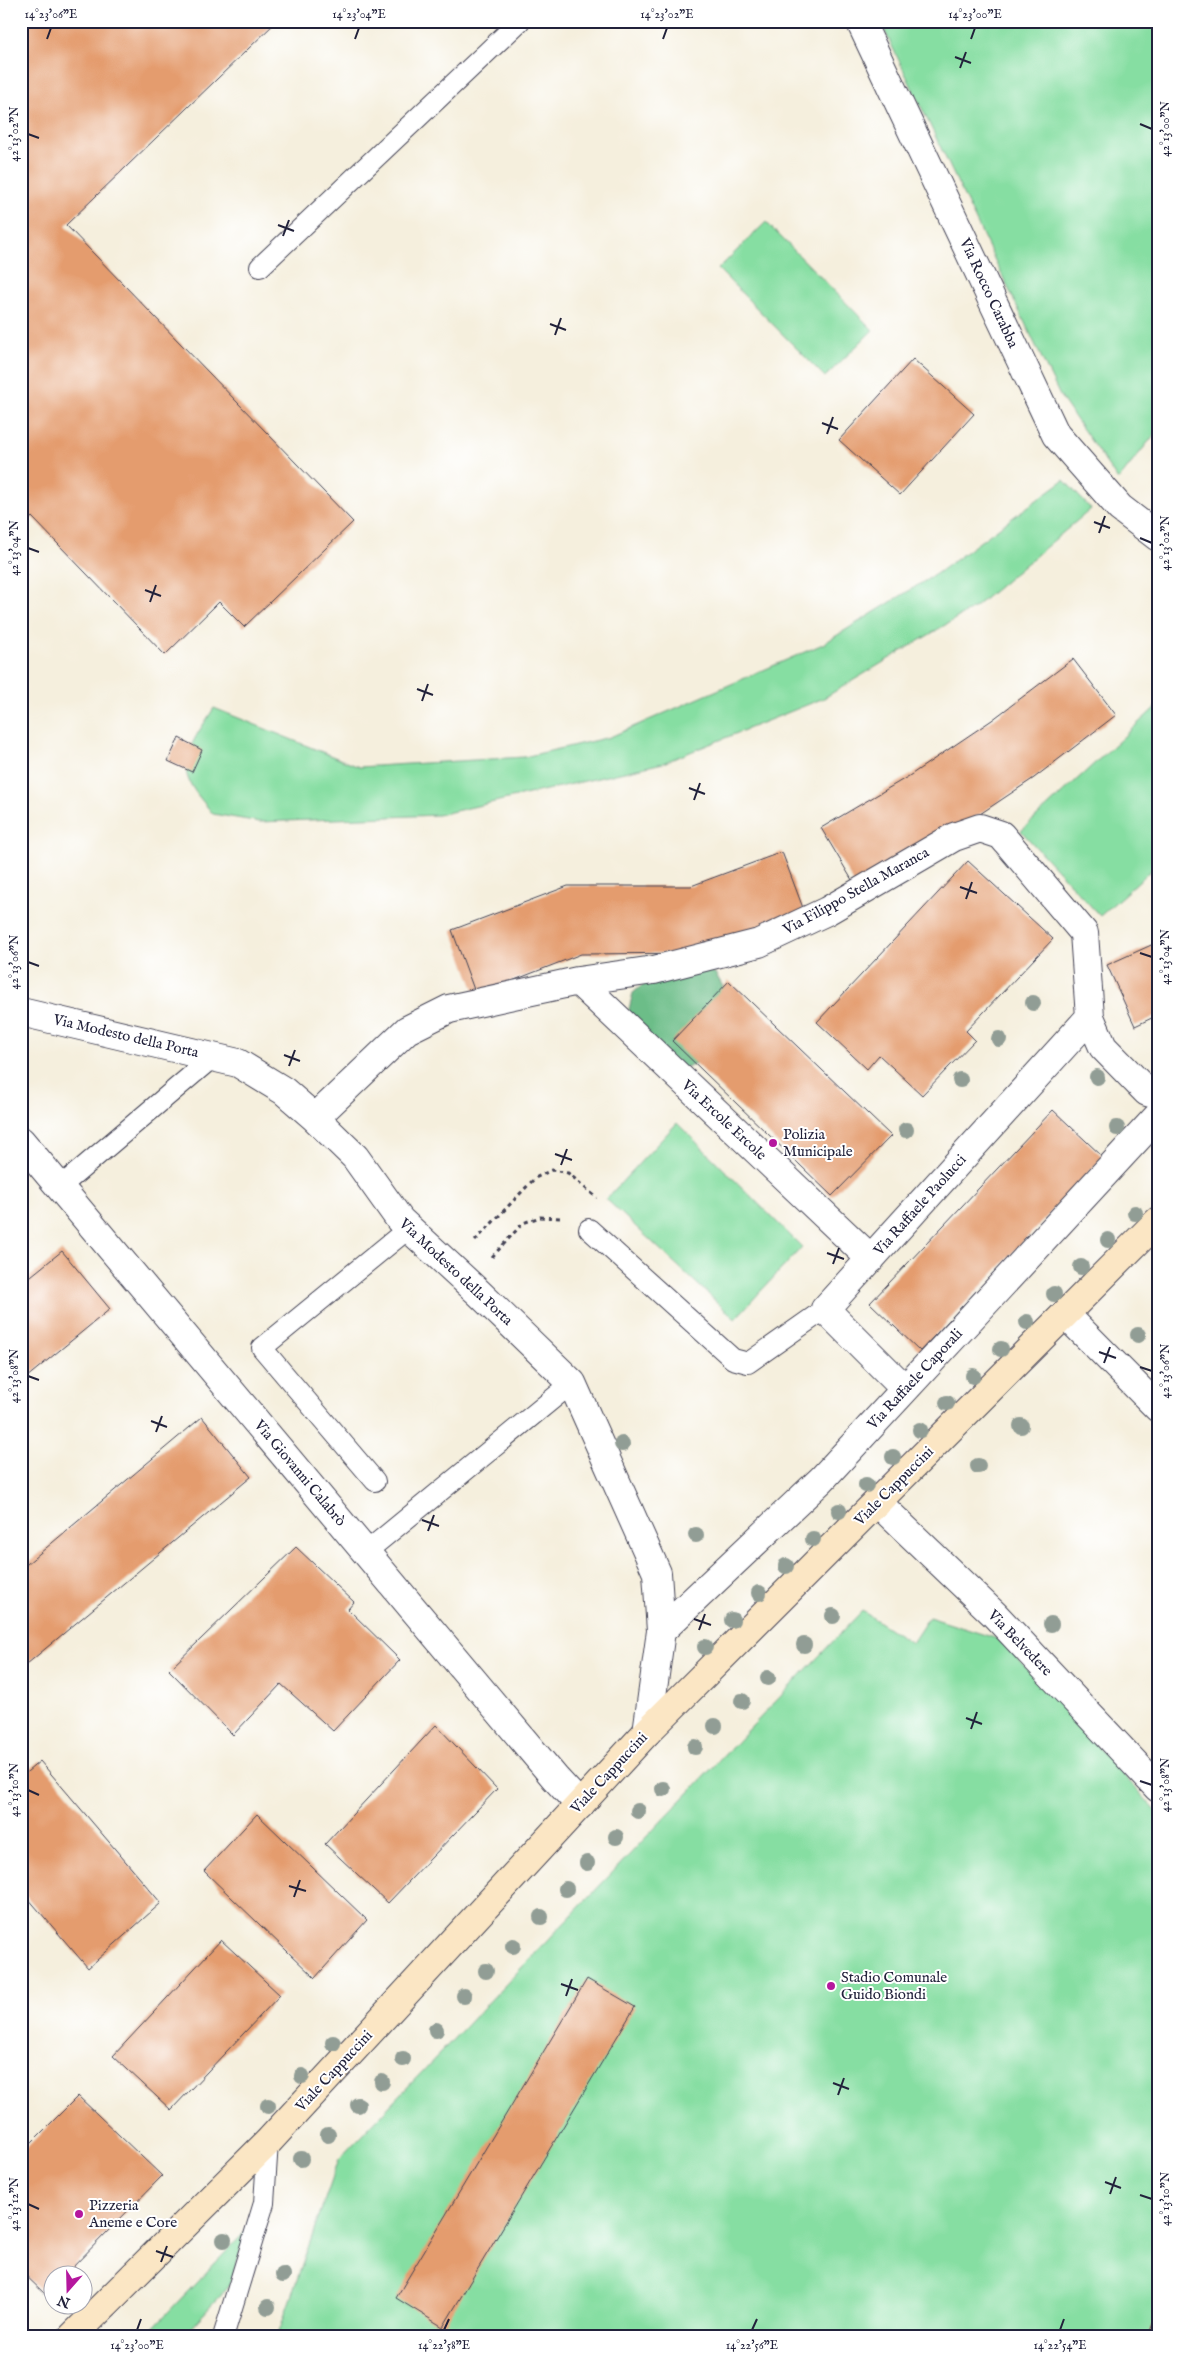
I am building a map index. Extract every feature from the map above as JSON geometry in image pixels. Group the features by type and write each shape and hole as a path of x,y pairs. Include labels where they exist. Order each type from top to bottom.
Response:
{"street":[{"name":"Via Rocco Carabba","path":"860,21 1056,435 1120,508 1158,537"},
{"name":"Via Filippo Stella Maranca","path":"315,1118 407,1030 449,1009 578,981 654,970 759,943 827,911 954,837 980,828 1001,835 1084,933 1090,1017 1103,1048 1147,1092 1158,1095"},
{"name":"Via Ercole Ercole","path":"578,981 871,1259"},
{"name":"Via Modesto della Porta","path":"21,1012 238,1063 284,1091 315,1118 354,1157 400,1220 468,1282 572,1383 657,1573 661,1631 647,1732"},
{"name":"Via Raffaele Paolucci","path":"825,1310 1090,1017"},
{"name":"Via Raffaele Caporali","path":"661,1631 822,1479 1158,1116"},
{"name":"Via Giovanni Calabrò","path":"21,1142 580,1804"},
{"name":"Viale Cappuccini","path":"72,2337 268,2142 647,1732 1158,1221"},
{"path":"825,1310 906,1389"},
{"path":"1065,1314 1158,1408"},
{"name":"Via Belvedere","path":"878,1503 994,1614 1158,1788"}],"lane":[{"path":"260,267 520,21"},
{"path":"60,1187 213,1057"},
{"path":"583,1226 733,1359 748,1362 825,1310"},
{"path":"374,1481 262,1348 410,1228"},
{"path":"366,1552 572,1383"},
{"path":"222,2337 264,2204 268,2142"}],"path":[{"path":"468,1247 535,1178 552,1170 568,1174 598,1197 583,1226 564,1219 540,1217 523,1223 468,1282"}],"green space":[{"path":"880,21 1158,21 1158,430 1118,480 1060,396"},
{"path":"766,222 873,330 825,377 718,269"},
{"path":"1064,480 1091,509 975,607 824,698 663,763 438,815 260,822 213,814 195,791 187,775 187,758 190,749 214,708 359,767 524,757 610,737 823,644 936,574"},
{"path":"1158,705 1158,864 1100,916 1021,831"},
{"path":"700,967 715,973 725,990 712,1056 680,1070 628,1013 633,993 648,980"},
{"path":"677,1123 802,1247 735,1319 606,1199"},
{"name":"Stadio Comunale Guido Biondi","path":"862,1611 912,1643 929,1617 1001,1640 1158,1813 1158,2337 277,2337 339,2159"},
{"path":"248,2229 228,2288 182,2337 144,2337"}],"building":[{"path":"21,21 277,21 66,225 353,522 244,627 219,602 165,655 32,517 21,527"},
{"path":"913,359 974,414 900,495 839,440"},
{"path":"1073,659 1116,715 1034,778 947,836 858,890 821,828 909,776 992,720"},
{"path":"179,738 202,750 192,772 168,761"},
{"path":"782,852 806,916 703,953 581,954 476,995 452,930 568,886 691,886"},
{"path":"968,861 1053,939 966,1031 975,1040 922,1095 879,1055 867,1069 817,1022"},
{"path":"1158,942 1158,1015 1135,1026 1107,965"},
{"path":"729,981 891,1136 832,1196 672,1041"},
{"path":"1053,1110 1103,1157 920,1351 870,1303"},
{"path":"62,1251 110,1309 21,1382 21,1284"},
{"path":"202,1417 251,1477 21,1669 21,1569"},
{"path":"296,1547 354,1602 348,1609 400,1660 333,1731 281,1684 233,1735 169,1670"},
{"path":"436,1725 497,1789 388,1903 325,1844"},
{"path":"40,1761 161,1903 88,1968 21,1890 21,1777"},
{"path":"257,1814 367,1920 315,1978 204,1871"},
{"path":"221,1940 280,1995 171,2110 113,2056"},
{"path":"587,1979 635,2007 443,2327 396,2298"},
{"path":"78,2096 162,2176 74,2266 42,2266 42,2291 21,2271 21,2153"},
{"path":"1158,2310 1158,2337 1148,2337"}],"place":[{"name":"Polizia Municipale","path":"773,1143"},
{"name":"Stadio Comunale Guido Biondi","path":"831,1986"},
{"name":"Pizzeria Aneme e Core","path":"79,2214"}]}
